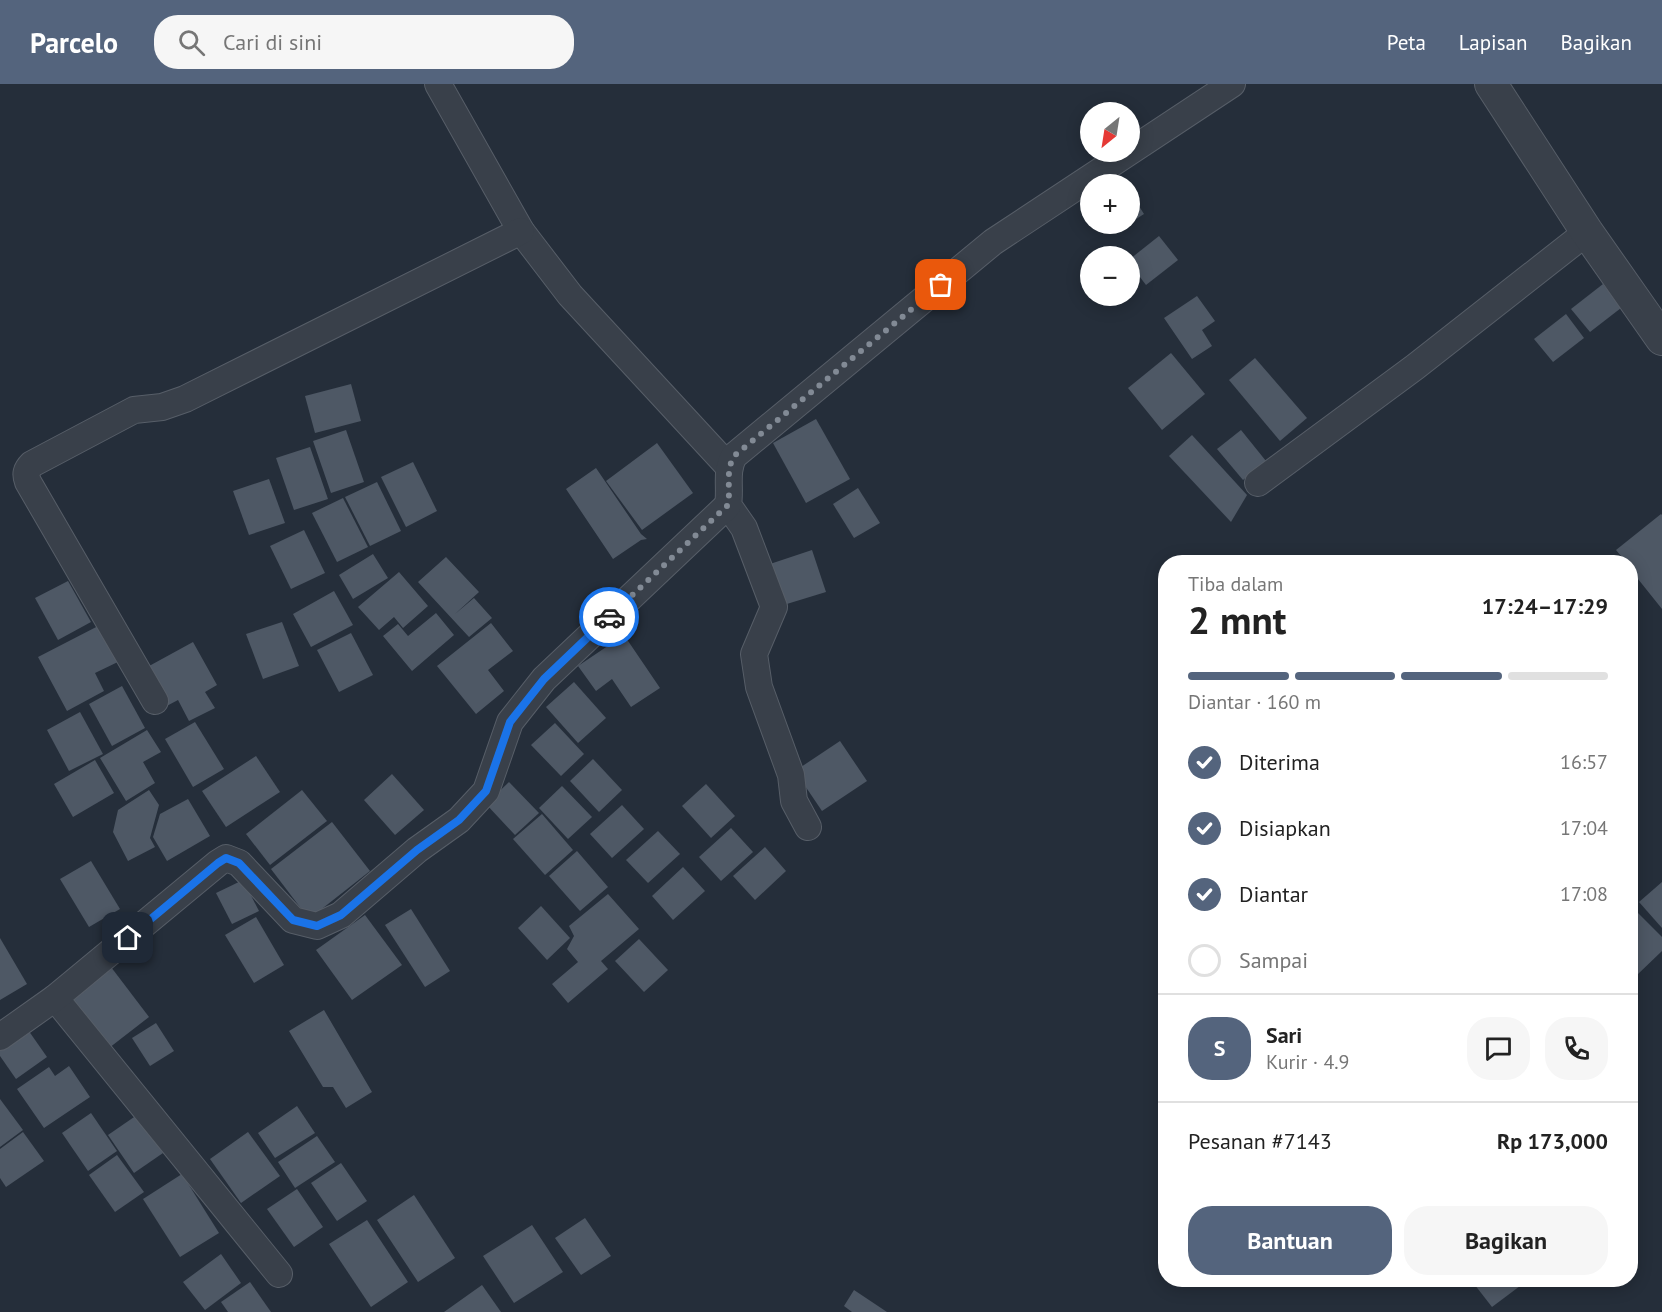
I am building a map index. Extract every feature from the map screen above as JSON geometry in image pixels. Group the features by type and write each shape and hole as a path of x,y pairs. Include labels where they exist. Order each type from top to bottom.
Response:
{"street":[{"path":"438,84 521,231 570,295 728,466"},
{"path":"0,1037 55,999 226,858 239,863 293,920 317,926 341,915 417,850 459,820 486,791 510,722 544,679 728,505 730,493 728,466 734,456 993,242 1232,84"},
{"path":"1491,84 1587,232 1662,339"},
{"path":"154,702 28,482 27,469 32,464 134,410 162,407 185,399 521,231"},
{"path":"1258,483 1415,367 1587,232"},
{"path":"728,505 744,528 774,607 754,654 759,687 791,776 794,801 808,827"},
{"path":"55,999 279,1274"}],"building":[{"path":"1159,236 1178,260 1146,285 1140,277 1140,251"},
{"path":"1603,284 1621,308 1590,332 1571,309"},
{"path":"1197,296 1215,321 1202,330 1212,346 1192,359 1164,318"},
{"path":"1566,314 1584,338 1553,362 1534,339"},
{"path":"1171,353 1205,394 1162,430 1128,388"},
{"path":"1255,358 1307,418 1280,441 1229,380"},
{"path":"351,384 361,421 315,433 305,396"},
{"path":"816,419 850,479 806,503 773,443"},
{"path":"346,430 364,482 331,493 313,441"},
{"path":"1241,430 1266,461 1243,480 1217,449"},
{"path":"1192,435 1247,495 1231,522 1169,456"},
{"path":"657,443 693,493 642,530 606,481"},
{"path":"310,447 328,499 294,510 276,458"},
{"path":"413,462 437,511 406,527 381,477"},
{"path":"596,468 641,534 647,539 641,540 613,559 566,489"},
{"path":"269,479 285,523 249,535 233,491"},
{"path":"377,482 401,531 370,546 345,497"},
{"path":"858,488 880,523 854,538 833,504"},
{"path":"343,498 368,547 337,562 312,513"},
{"path":"1662,515 1662,609 1638,579 1638,555 1620,555 1616,550"},
{"path":"304,530 325,573 291,589 270,546"},
{"path":"812,550 826,592 777,607 764,566"},
{"path":"373,554 388,578 353,599 339,575"},
{"path":"446,557 479,592 455,614 474,598 492,618 469,637 418,582"},
{"path":"399,572 428,606 403,628 394,617 379,630 358,607"},
{"path":"68,581 91,622 58,640 35,598"},
{"path":"334,591 353,625 311,647 293,614"},
{"path":"436,613 454,635 412,671 383,636 398,624 408,636"},
{"path":"282,622 299,666 263,679 246,634"},
{"path":"491,623 513,651 488,670 504,691 476,714 437,666"},
{"path":"102,624 122,660 95,673 104,691 67,711 38,657"},
{"path":"351,633 373,675 339,692 317,650"},
{"path":"624,635 660,688 631,707 612,679 596,691 578,666"},
{"path":"193,642 217,685 205,692 215,708 189,721 178,700 161,709 140,671"},
{"path":"574,682 606,718 578,743 546,707"},
{"path":"122,686 145,728 112,746 89,704"},
{"path":"80,712 103,754 69,771 47,730"},
{"path":"195,722 224,769 193,787 165,739"},
{"path":"555,723 584,754 561,776 531,745"},
{"path":"147,730 161,752 143,762 155,783 126,801 100,758"},
{"path":"840,741 867,781 822,811 795,771"},
{"path":"256,756 280,792 226,827 202,791"},
{"path":"593,759 622,790 599,812 570,781"},
{"path":"95,760 114,793 73,817 54,784"},
{"path":"392,774 424,810 395,835 364,800"},
{"path":"509,782 539,813 515,835 486,804"},
{"path":"706,784 735,816 711,838 682,806"},
{"path":"562,786 592,817 568,839 539,808"},
{"path":"149,790 159,805 150,838 155,847 128,861 113,832 118,810"},
{"path":"302,790 327,821 270,865 246,834"},
{"path":"188,799 210,836 167,861 153,837 160,814"},
{"path":"622,805 644,829 612,858 590,834"},
{"path":"542,814 573,850 545,875 513,839"},
{"path":"332,822 370,871 309,919 271,869"},
{"path":"731,828 753,852 721,881 699,857"},
{"path":"658,831 680,854 648,883 626,860"},
{"path":"765,847 786,871 755,900 733,876"},
{"path":"577,851 608,887 580,911 549,876"},
{"path":"91,861 120,909 89,927 60,879"},
{"path":"683,867 705,891 673,920 652,896"},
{"path":"243,880 259,911 232,924 216,893"},
{"path":"1662,882 1662,928 1639,902"},
{"path":"608,894 639,929 601,961 608,969 568,1003 552,984 578,962 567,949 574,936 569,926"},
{"path":"541,906 570,938 547,960 518,928"},
{"path":"411,909 450,971 425,987 385,925"},
{"path":"1638,913 1662,937 1662,951 1638,974"},
{"path":"365,915 402,965 352,1000 316,950"},
{"path":"256,917 284,965 254,983 225,935"},
{"path":"0,938 27,984 0,1000"},
{"path":"639,939 668,970 644,992 615,961"},
{"path":"111,967 149,1017 109,1048 70,998"},
{"path":"324,1010 372,1092 346,1108 333,1087 323,1087 289,1031"},
{"path":"156,1023 174,1051 150,1066 132,1038"},
{"path":"26,1027 47,1057 16,1079 0,1056 0,1045"},
{"path":"69,1066 90,1097 44,1128 17,1089 49,1067 55,1076"},
{"path":"0,1099 23,1130 0,1147"},
{"path":"297,1106 315,1133 275,1158 258,1133"},
{"path":"91,1113 117,1151 88,1171 62,1133"},
{"path":"137,1115 163,1153 134,1173 108,1135"},
{"path":"23,1132 44,1161 6,1187 0,1178 0,1149"},
{"path":"248,1132 280,1176 241,1203 210,1159"},
{"path":"317,1136 335,1162 295,1188 278,1162"},
{"path":"117,1155 144,1192 115,1212 89,1175"},
{"path":"341,1163 367,1201 337,1221 311,1183"},
{"path":"182,1174 219,1233 180,1257 143,1199"},
{"path":"297,1189 323,1227 294,1247 267,1209"},
{"path":"414,1195 455,1258 418,1282 377,1220"},
{"path":"585,1218 611,1256 581,1275 555,1238"},
{"path":"367,1220 408,1282 371,1307 329,1244"},
{"path":"532,1225 563,1272 514,1303 483,1256"},
{"path":"221,1254 241,1283 205,1310 183,1282"},
{"path":"250,1282 271,1312 228,1312 221,1302"},
{"path":"482,1285 501,1312 444,1312"},
{"path":"1476,1287 1519,1287 1492,1307"},
{"path":"854,1290 887,1312 852,1312 844,1306"}],"way so far":[{"path":"609,617 728,505 730,493 728,466 734,456 941,285"}],"route":[{"path":"128,938 226,858 239,863 293,920 317,926 341,915 417,850 459,820 486,791 510,722 544,679 609,617"}]}
